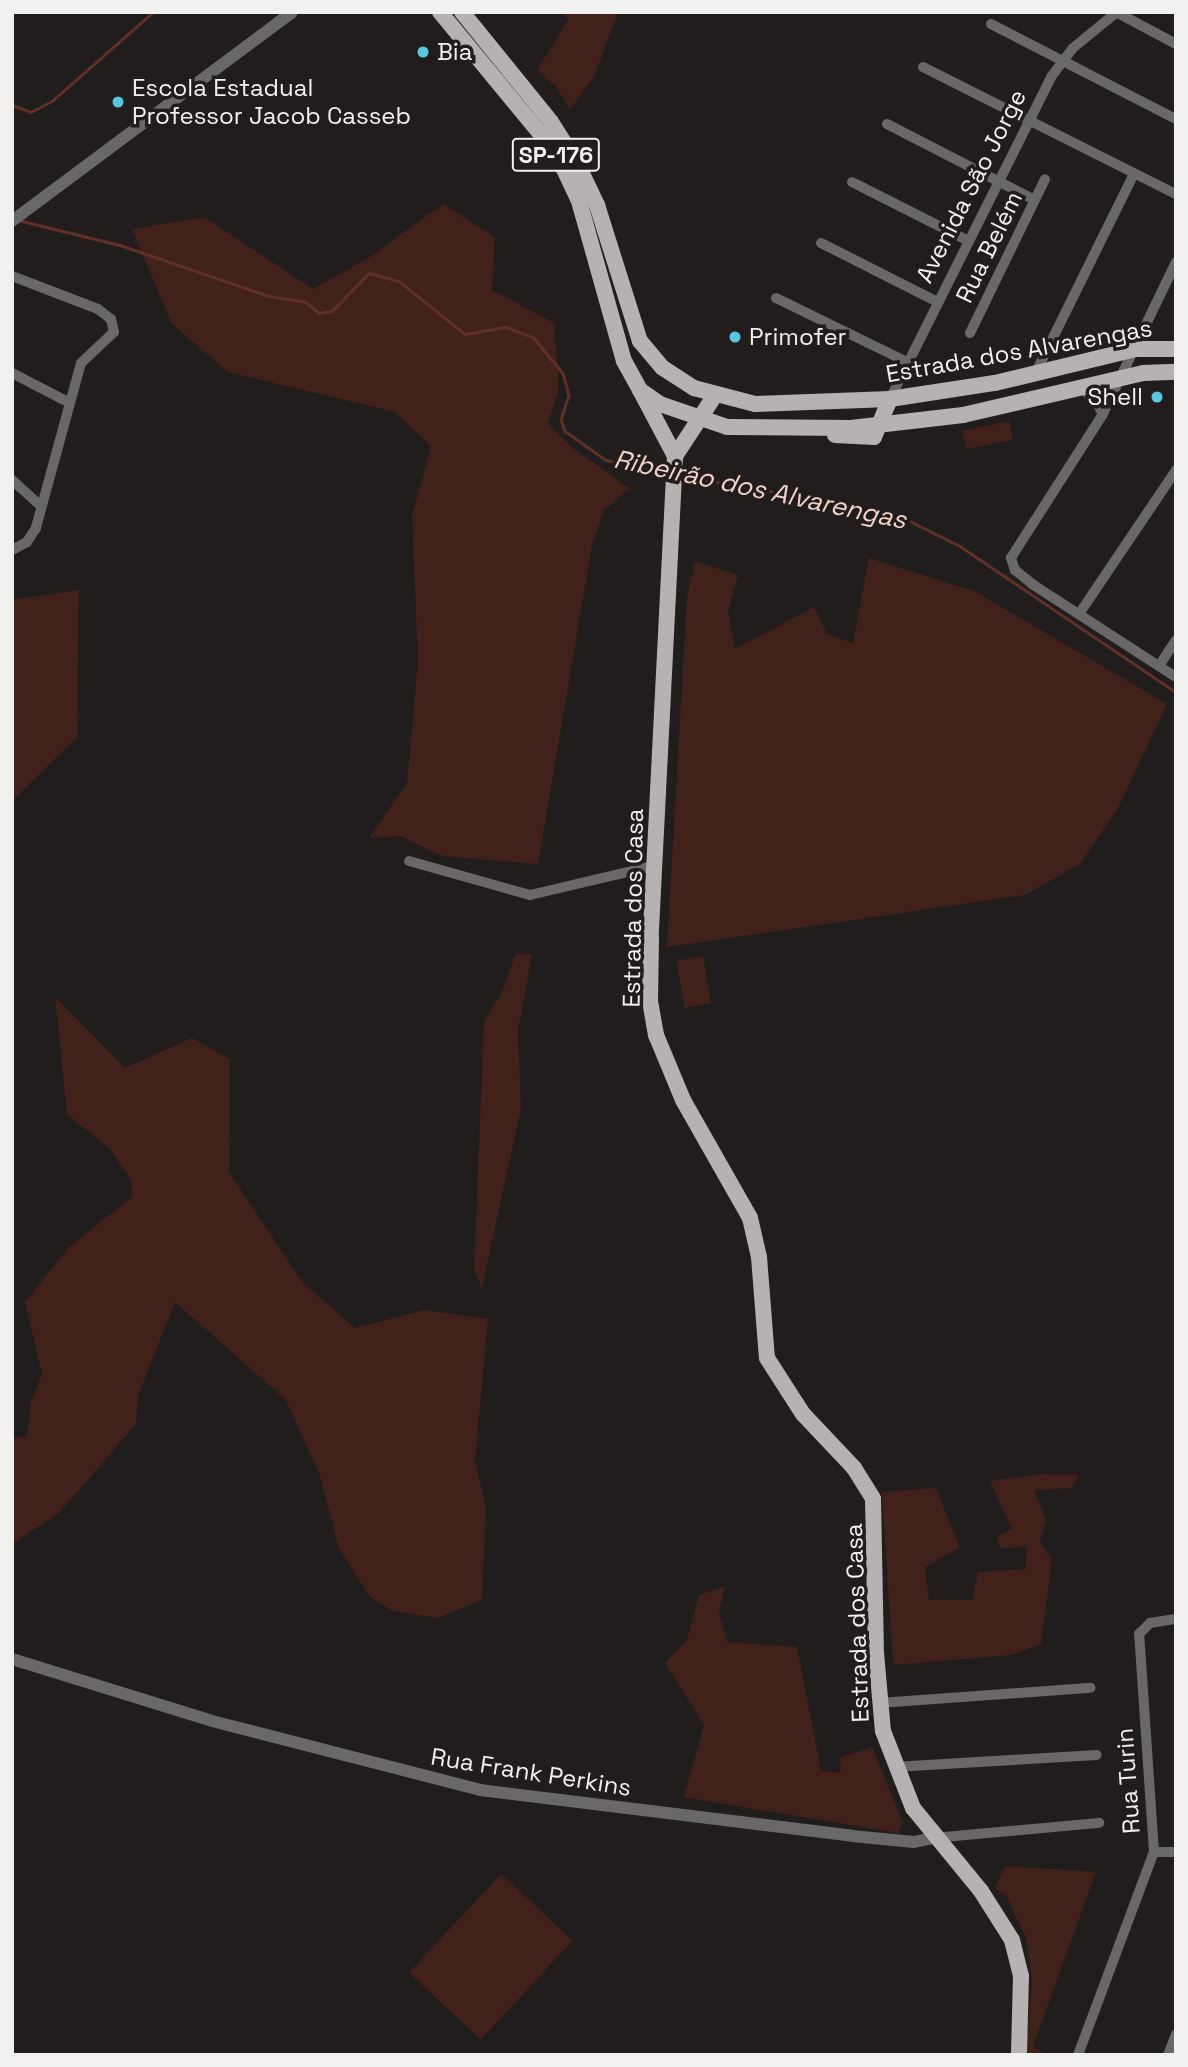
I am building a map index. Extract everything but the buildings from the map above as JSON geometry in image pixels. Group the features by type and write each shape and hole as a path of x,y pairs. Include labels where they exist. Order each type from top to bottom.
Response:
{"main road":[{"name":"SP-176","path":"440,12 544,138 564,169 582,211 624,361 640,390"},
{"name":"Estrada dos Alvarengas","path":"463,12 551,122 578,163 597,205 633,326 644,347 672,375 715,395 755,404 890,399 972,388 1136,349 1176,349"},
{"name":"Estrada dos Alvarengas","path":"640,390 698,419 718,425 804,429 963,415 1121,378 1176,372"},
{"path":"640,390 674,461"},
{"path":"674,461 715,395"},
{"path":"881,424 890,399"},
{"path":"684,441 718,425"},
{"name":"Estrada dos Casa","path":"674,461 653,866 650,1001 656,1035 683,1100 750,1218 759,1257 767,1358 803,1414 854,1468 876,1508 879,1703 894,1767 933,1838 981,1891 1012,1940 1021,1976 1019,2055"}],"street":[{"path":"12,221 292,12"},
{"path":"1116,12 1176,44"},
{"name":"Avenida São Jorge","path":"890,399 905,361 1027,120 1062,60 1116,12"},
{"path":"991,24 1176,119"},
{"path":"923,67 1176,194"},
{"path":"887,124 1035,200"},
{"path":"1036,372 1135,174"},
{"name":"Rua Belém","path":"970,333 1045,179"},
{"path":"852,182 967,240"},
{"path":"821,243 936,301"},
{"path":"1176,262 1103,414 1011,558 1021,575 1176,677"},
{"path":"12,276 98,309 114,325 112,337 81,363 32,536 12,550"},
{"path":"776,298 905,361"},
{"path":"12,373 68,402"},
{"path":"1082,389 1094,398 1103,414"},
{"path":"1079,614 1176,470"},
{"path":"12,481 41,506"},
{"path":"1159,666 1176,640"},
{"path":"409,861 530,895 653,866"},
{"name":"Rua Turin","path":"1078,2055 1154,1852 1139,1634 1150,1623 1176,1619"},
{"name":"Rua Frank Perkins","path":"12,1659 212,1721 480,1790 852,1836 914,1842 933,1838"},
{"path":"879,1703 1090,1688"},
{"path":"894,1767 1097,1755"},
{"path":"933,1838 1099,1823"},
{"path":"1154,1852 1176,1852"},
{"path":"1168,2055 1176,2034"}],"shaded area":[{"path":"564,12 618,12 594,77 570,109 556,87 537,70 568,20"},
{"path":"443,204 495,237 492,290 554,323 559,388 548,424 574,449 629,488 603,512 592,546 538,864 442,856 401,836 369,838 407,783 418,661 412,516 431,446 395,412 228,372 172,324 132,229 204,217 313,289 370,257"},
{"path":"1009,421 1013,440 966,450 962,431"},
{"path":"869,558 974,591 1167,704 1118,808 1080,864 1025,895 667,947 687,597 695,561 738,575 728,611 735,649 814,607 827,634 853,643"},
{"path":"79,590 77,737 12,801 12,600"},
{"path":"516,953 532,955 518,1031 521,1108 482,1288 474,1270 484,1021 502,992"},
{"path":"703,956 711,1003 685,1008 676,961"},
{"path":"55,997 125,1068 192,1038 230,1059 229,1172 303,1283 355,1328 424,1310 488,1319 475,1460 486,1508 482,1600 438,1618 393,1611 370,1597 339,1548 319,1473 286,1400 175,1302 138,1396 136,1424 59,1513 12,1544 12,1438 27,1437 31,1402 42,1374 25,1302 69,1247 132,1197 132,1182 110,1149 67,1114"},
{"path":"1040,1474 1079,1475 1071,1488 1034,1490 1046,1520 1040,1542 1052,1560 1041,1644 1011,1655 893,1665 882,1492 936,1488 960,1548 925,1567 929,1600 972,1600 978,1572 1025,1569 1027,1547 1000,1548 997,1537 1012,1529 990,1481"},
{"path":"725,1586 719,1613 727,1642 797,1647 821,1771 840,1773 841,1757 872,1747 903,1823 898,1833 684,1797 704,1725 665,1663 687,1640 699,1595"},
{"path":"1005,1866 1096,1872 1033,2046 1046,2055 1029,2055 1026,2049 1032,1980 1026,1938 1007,1897 995,1888"},
{"path":"501,1874 573,1941 481,2040 409,1973"}],"waterway":[{"path":"12,105 31,112 52,101 153,12"},
{"name":"Ribeirão dos Alvarengas","path":"22,221 120,245 269,296 306,302 319,313 332,311 369,273 399,281 465,334 506,327 534,338 563,373 569,395 561,419 565,431 606,460 668,474"},
{"name":"Ribeirão dos Alvarengas","path":"682,476 856,506 908,520 960,546 1176,692"}],"place":[{"name":"Bia","path":"423,52"},
{"name":"Escola Estadual Professor Jacob Casseb","path":"118,102"},
{"name":"Primofer","path":"735,337"},
{"name":"Shell","path":"1157,397"}]}
